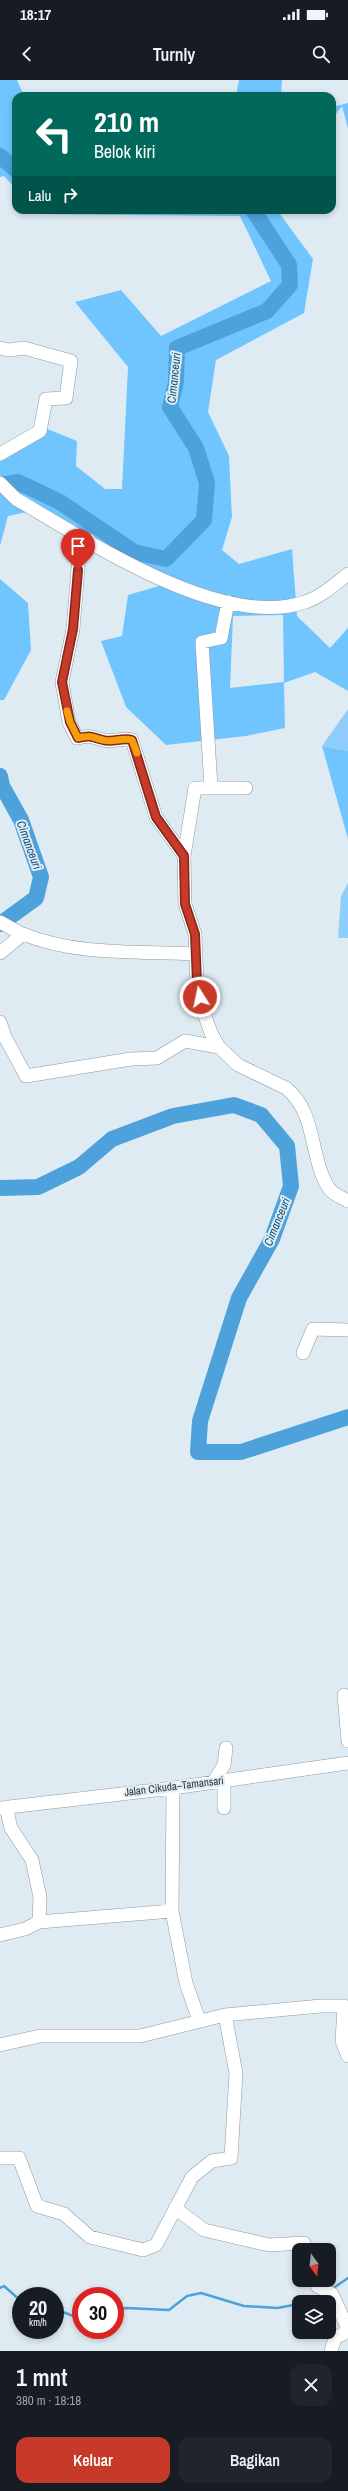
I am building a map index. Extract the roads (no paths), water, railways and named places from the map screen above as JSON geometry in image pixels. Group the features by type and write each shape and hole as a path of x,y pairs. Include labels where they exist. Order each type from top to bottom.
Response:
{"street":[{"path":"0,348 10,350 24,348 72,361 66,398 46,399 40,431 0,454"},
{"path":"0,483 16,499 164,581 228,602 268,607 289,606 306,602 323,593 348,574"},
{"path":"89,540 80,556 73,629 62,682 70,722 78,738 91,735 104,741 124,738 132,740 156,817 184,856"},
{"path":"211,788 202,642 221,638 228,602"},
{"path":"246,788 195,788 184,856 185,904 195,934 197,982 204,1013 210,1033 219,1047 238,1065 286,1088 293,1093 304,1110 309,1123 328,1187 348,1201"},
{"path":"0,922 22,934"},
{"path":"0,953 23,934 42,942 114,952 196,954"},
{"path":"0,1022 5,1037 26,1076 131,1059 157,1058 185,1042 219,1047"},
{"path":"303,1353 312,1329 348,1330"},
{"path":"344,1695 348,1741"},
{"path":"224,1808 219,1781 224,1765 226,1748"},
{"name":"Jalan Cikuda–Tamansari","path":"3,1807 174,1788 348,1763"},
{"path":"174,1788 175,1834 171,1869 172,1911 186,1983 199,2020"},
{"path":"3,1807 11,1828 32,1860 40,1897 39,1922"},
{"path":"0,1935 25,1929 39,1922 172,1911"},
{"path":"0,2045 40,2036 140,2036 199,2020 225,2015 346,2005 342,2041 348,2056"},
{"path":"0,2158 19,2158 36,2206 64,2214 90,2237 143,2250 156,2244 192,2177 212,2161 231,2158 236,2073 225,2015"},
{"path":"175,2208 204,2230 270,2245 292,2244"},
{"path":"322,2287 332,2294 348,2330 335,2338 331,2351"}],"waterway":[{"name":"Cimanceuri","path":"0,156 12,166"},
{"name":"Cimanceuri","path":"0,485 18,482 60,502 134,552 166,559 204,520 207,483 196,448 170,407 176,382 177,348 267,311 290,285 289,265 256,214"},
{"name":"Cimanceuri","path":"0,776 2,786 21,820 41,877 36,898 0,924"},
{"name":"Cimanceuri","path":"0,1188 38,1187 79,1167 112,1139 173,1116 234,1105 261,1115 287,1146 291,1186 272,1239 239,1298 200,1421 198,1452 241,1452 348,1417"},
{"path":"332,2289 348,2278"},
{"path":"0,2288 4,2286 12,2293"},
{"path":"124,2309 169,2310 187,2296 201,2293 244,2306 277,2308 292,2305"},
{"path":"64,2312 72,2316"}]}
